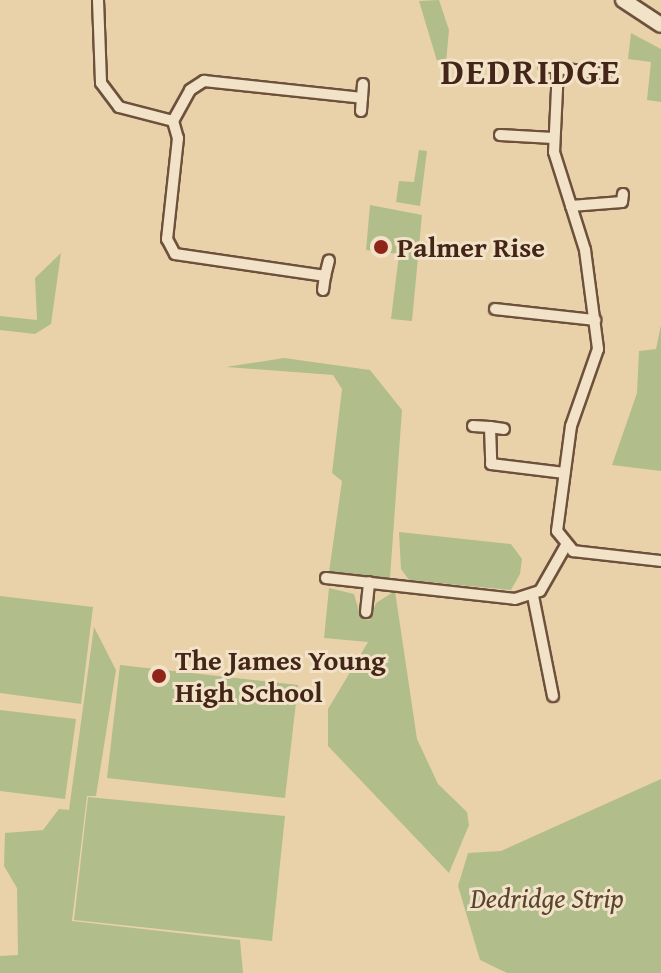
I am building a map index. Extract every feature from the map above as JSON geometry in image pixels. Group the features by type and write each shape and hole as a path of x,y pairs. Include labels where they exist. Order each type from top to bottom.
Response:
{"street":[{"path":"98,0 103,94 119,107 173,121"},
{"path":"623,0 661,25"},
{"path":"544,66 605,74"},
{"path":"558,68 553,138 595,320 596,363 571,426 557,531 565,547"},
{"path":"325,276 175,254 167,239 178,138 173,121 190,90 204,81 362,98"},
{"path":"361,111 363,84"},
{"path":"500,135 553,138"},
{"path":"571,206 622,203"},
{"path":"323,290 329,260"},
{"path":"495,309 595,320"},
{"path":"473,426 504,429"},
{"path":"490,427 491,464 564,473"},
{"path":"565,547 661,561"},
{"path":"553,696 533,596 565,547"},
{"path":"326,578 533,596"},
{"path":"366,612 369,582"}],"green space":[{"path":"439,0 449,30 446,62 437,61 419,1"},
{"path":"631,33 661,49 661,102 647,100 651,62 628,59"},
{"path":"419,150 427,151 420,206 396,202 399,181 414,182"},
{"path":"370,205 422,215 412,321 391,319 399,254 366,250"},
{"path":"61,253 51,324 35,334 0,330 0,316 37,320 35,278"},
{"path":"661,325 661,471 612,465 637,393 639,351 656,349"},
{"path":"284,358 370,370 402,410 390,578 329,572 342,481 332,473 342,389 333,375 226,367"},
{"path":"399,532 511,544 522,559 520,574 511,590 409,580 401,569"},
{"path":"329,588 354,594 361,618 370,620 376,603 395,591 417,739 438,784 467,812 469,825 449,873 328,746 328,709 368,642 324,638"},
{"path":"0,596 93,607 81,704 0,693"},
{"path":"94,627 116,670 96,796 87,796 72,921 240,940 243,973 0,973 0,956 18,955 17,888 4,866 5,833 43,830 59,809 69,810"},
{"path":"120,665 298,685 285,798 107,778"},
{"path":"0,710 76,719 65,799 0,791"},
{"name":"Dedridge Strip","path":"661,779 661,973 507,973 480,960 458,886 468,853 501,851"},
{"path":"88,797 285,816 272,941 74,920"}],"place":[{"name":"Palmer Rise","path":"381,247"},
{"name":"The James Young High School","path":"159,676"}],"district":[{"name":"DEDRIDGE","path":"531,71"}]}
